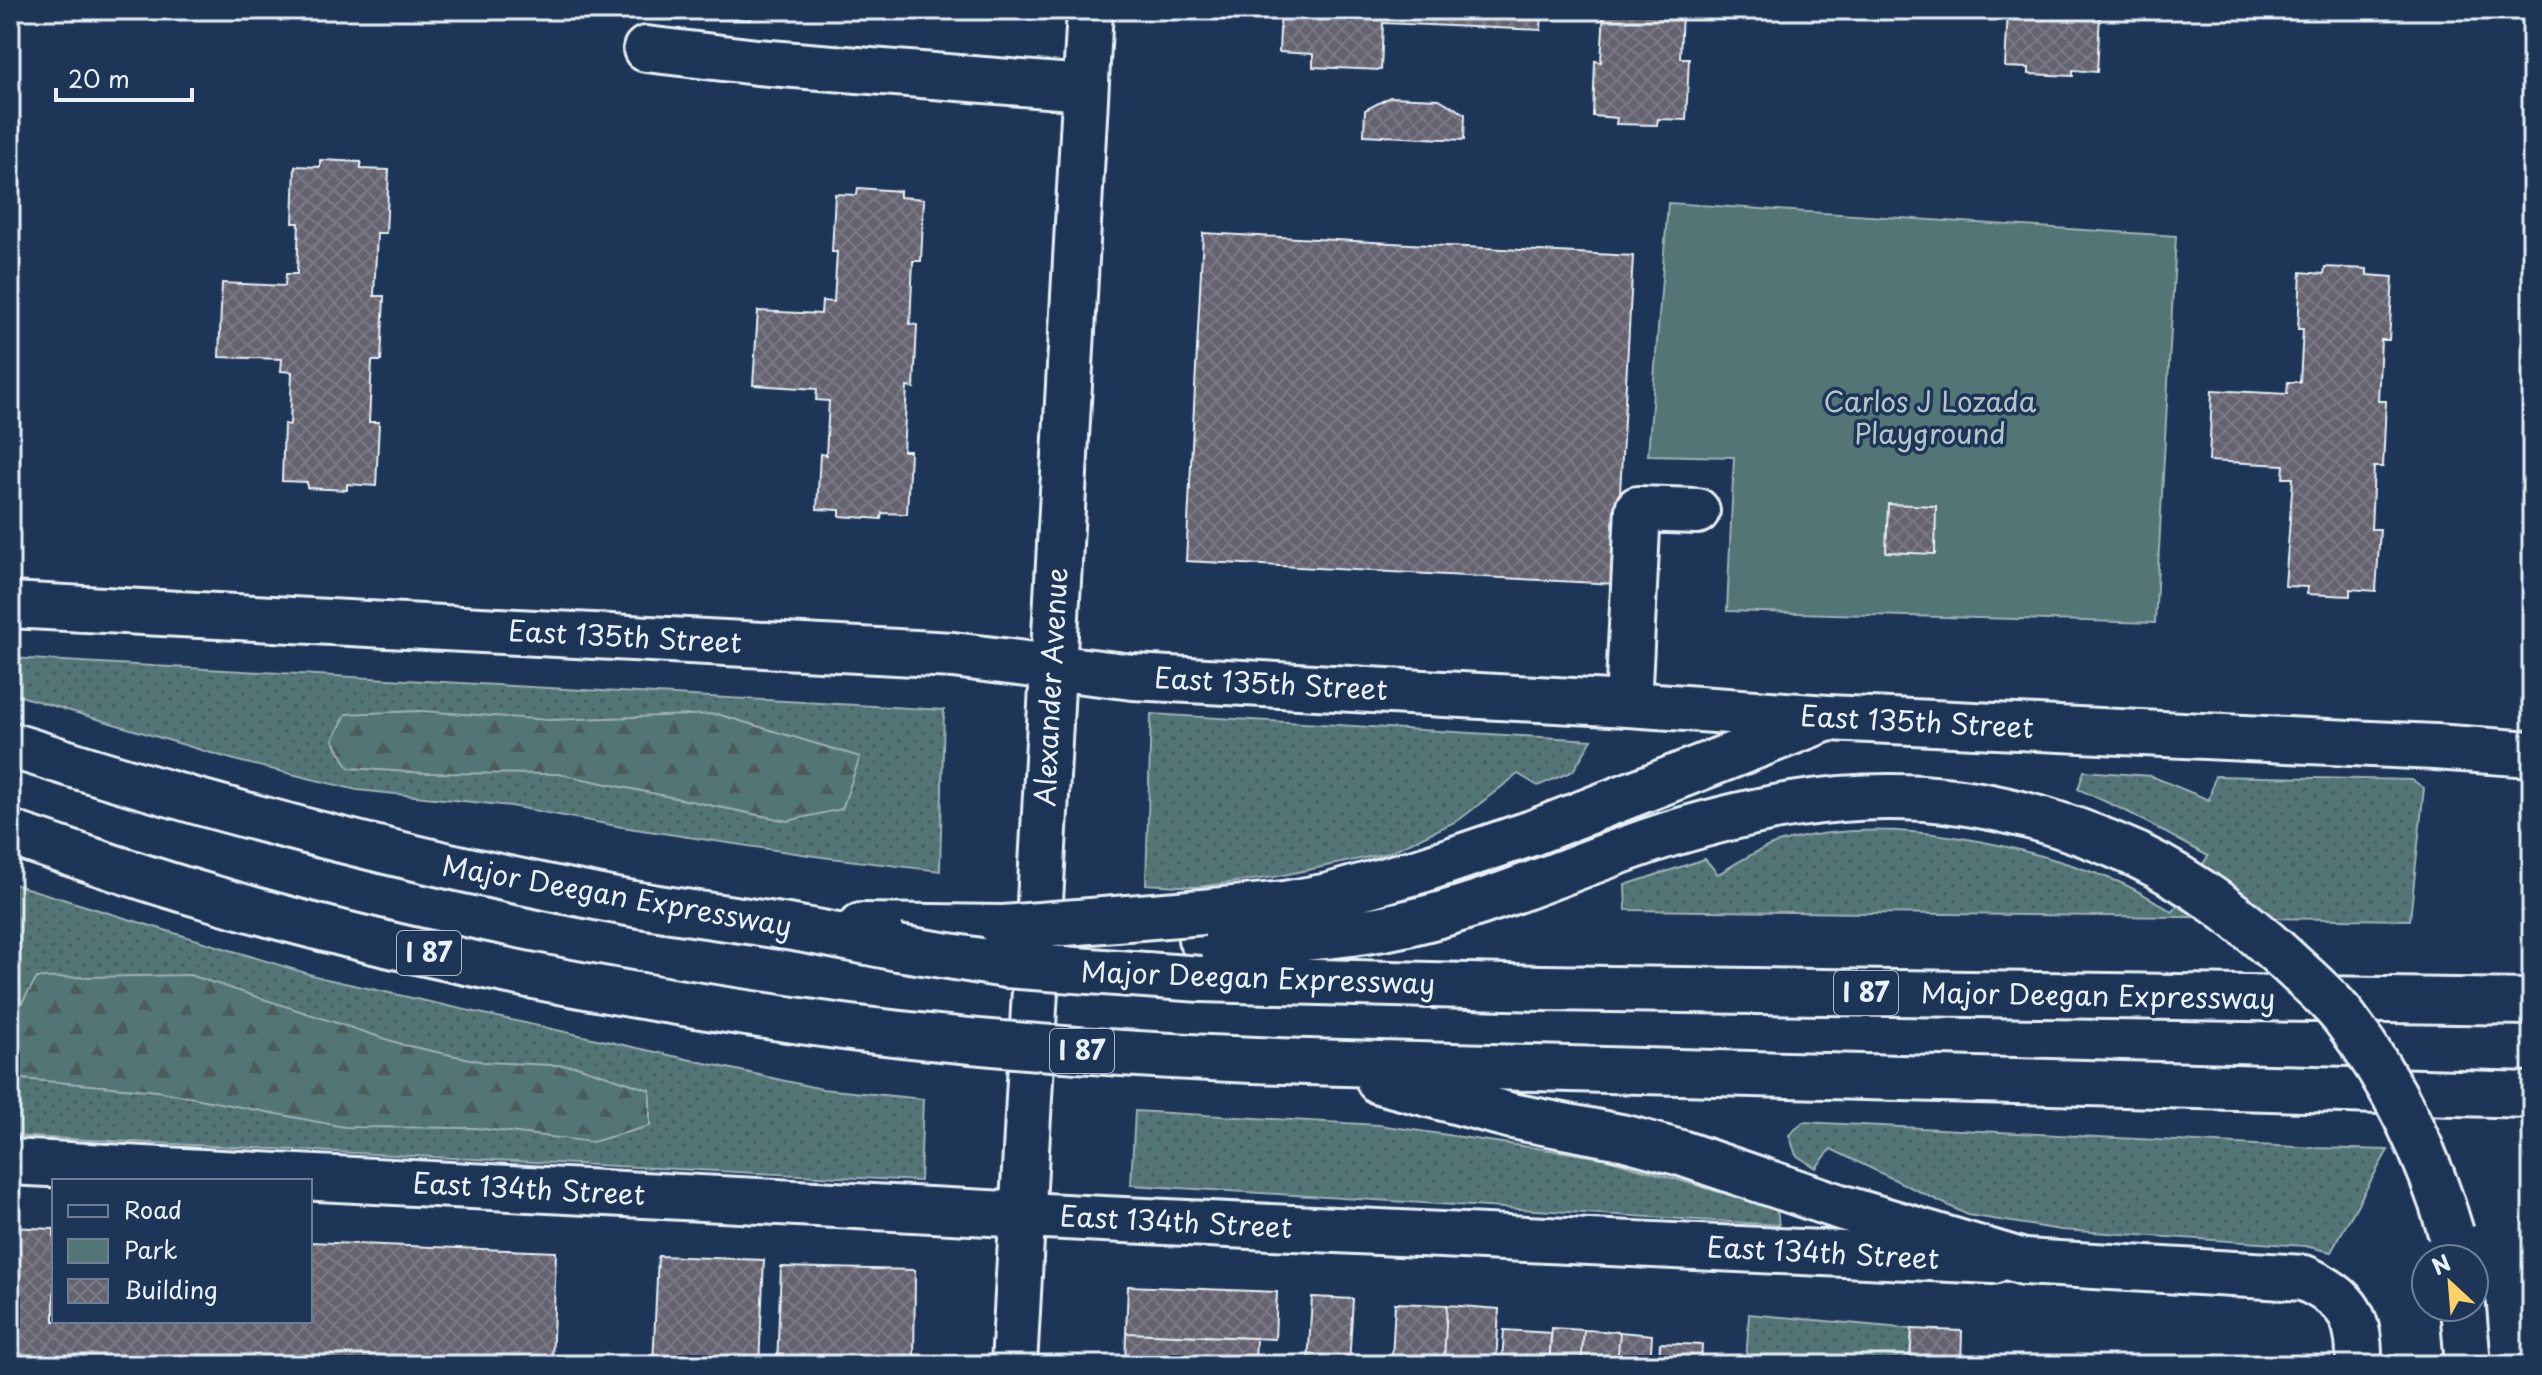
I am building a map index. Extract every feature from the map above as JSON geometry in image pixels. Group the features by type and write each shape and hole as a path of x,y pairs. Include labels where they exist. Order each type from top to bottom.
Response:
{"main road":[{"name":"Alexander Avenue","path":"1014,1365 1090,10"},
{"path":"646,49 772,63 1085,88"},
{"path":"1628,704 1638,509 1697,511"},
{"name":"East 135th Street","path":"10,605 953,655 1133,677 1828,718 2532,754"},
{"path":"1202,943 1285,904 1329,896 1425,869 1532,833 1828,718"},
{"name":"Major Deegan Expressway","path":"10,745 131,784 446,866 609,900 777,925 899,938 1006,965 1202,943 1557,988 2532,1002"},
{"path":"899,938 1003,928 1202,943 1324,936 1420,920 1512,893 1669,835 1778,807 1881,796 1936,798 1999,807 2049,820 2137,855 2195,886 2233,913 2305,978 2345,1018 2398,1102 2431,1171 2453,1243"},
{"name":"I 87","path":"10,833 212,899 401,947 546,979 694,1007 1021,1047 1204,1059 2532,1095"},
{"path":"1307,1062 1512,1116 1626,1138 1681,1153 1843,1208 2024,1262"},
{"name":"East 134th Street","path":"10,1162 2283,1276 2304,1278 2337,1297 2355,1321 2359,1334 2359,1365"},
{"path":"2464,1323 2468,1365"}],"green space":[{"name":"Carlos J Lozada Playground","path":"1668,203 2176,236 2155,623 1727,611 1734,457 1648,455"},
{"path":"10,658 944,710 940,871 622,827 511,806 357,790 238,761 10,693"},
{"path":"419,711 550,720 717,714 860,757 842,809 787,821 559,774 425,773 349,768 333,740 346,714"},
{"path":"1151,714 1592,740 1573,771 1538,786 1518,774 1459,820 1388,853 1274,877 1197,887 1146,884"},
{"path":"2084,771 2151,776 2209,800 2215,776 2412,780 2424,788 2410,920 1626,910 1625,885 1705,859 1718,874 1778,843 1819,834 1862,831 1950,836 2037,855 2119,882 2173,912 2208,856 2130,813 2078,789"},
{"path":"10,883 322,978 822,1089 923,1099 920,1181 10,1136"},
{"path":"190,975 404,1045 484,1062 577,1066 650,1090 650,1126 592,1142 476,1128 344,1127 158,1091 22,1079 10,1037 20,1005 37,978"},
{"path":"1135,1111 1379,1125 1604,1158 1777,1209 1779,1225 1131,1185"},
{"path":"1803,1122 2388,1150 2331,1252 2305,1246 2061,1230 1968,1215 1831,1149 1816,1168 1796,1155 1789,1135"},
{"path":"1749,1314 1912,1329 1909,1365 1746,1365"}],"building":[{"path":"717,10 752,10 751,20 716,18"},
{"path":"1281,10 1542,10 1541,30 1383,23 1381,70 1313,67 1313,54 1279,52"},
{"path":"1604,10 1682,10 1680,58 1689,58 1686,120 1658,119 1657,125 1616,124 1617,118 1593,116 1595,61 1601,62"},
{"path":"2008,10 2095,10 2095,14 2100,14 2097,72 2073,70 2073,76 2029,74 2029,68 2005,67"},
{"path":"1390,97 1439,99 1465,114 1464,140 1364,135 1365,110"},
{"path":"320,160 361,162 361,169 389,170 386,233 377,233 374,296 384,296 381,361 372,361 369,422 379,422 376,486 347,484 347,490 307,488 307,482 282,481 284,424 290,425 292,372 281,371 282,359 219,357 222,283 285,286 286,274 297,274 299,223 293,223 295,166 320,167"},
{"path":"858,188 900,191 900,197 924,199 921,261 913,261 910,324 917,325 914,388 907,387 903,451 910,451 907,514 882,513 881,519 840,516 840,510 817,509 820,454 826,455 829,401 816,400 817,389 753,385 758,311 821,314 822,301 834,302 837,252 832,252 835,194 857,195"},
{"path":"1203,233 1633,256 1615,584 1186,561"},
{"path":"2325,267 2367,269 2367,275 2393,277 2389,340 2381,340 2378,401 2386,401 2383,467 2374,467 2371,529 2380,529 2376,591 2350,589 2350,596 2307,594 2308,587 2285,586 2293,478 2283,478 2284,465 2209,461 2212,390 2287,394 2288,382 2300,382 2303,329 2298,329 2301,272 2324,274"},
{"path":"1888,504 1936,506 1935,554 1886,552"},
{"path":"10,1227 52,1229 52,1323 312,1323 312,1242 556,1252 552,1365 10,1365"},
{"path":"658,1256 764,1260 759,1365 653,1365"},
{"path":"781,1267 915,1270 914,1365 777,1365"},
{"path":"1128,1286 1277,1292 1275,1339 1126,1333"},
{"path":"1312,1297 1353,1299 1349,1365 1308,1365"},
{"path":"1395,1303 1447,1305 1444,1361 1431,1361 1431,1365 1406,1365 1406,1360 1392,1359"},
{"path":"1447,1305 1499,1309 1496,1364 1457,1365 1458,1362 1444,1361"},
{"path":"1552,1328 1584,1330 1581,1365 1549,1365"},
{"path":"1912,1329 1962,1331 1961,1365 1910,1365"},
{"path":"1504,1330 1551,1333 1549,1365 1502,1365"},
{"path":"1584,1330 1620,1332 1617,1365 1581,1365"},
{"path":"1620,1332 1652,1335 1650,1365 1617,1365"},
{"path":"1126,1333 1256,1338 1255,1365 1125,1365"},
{"path":"1660,1343 1702,1345 1701,1365 1659,1365"}]}
